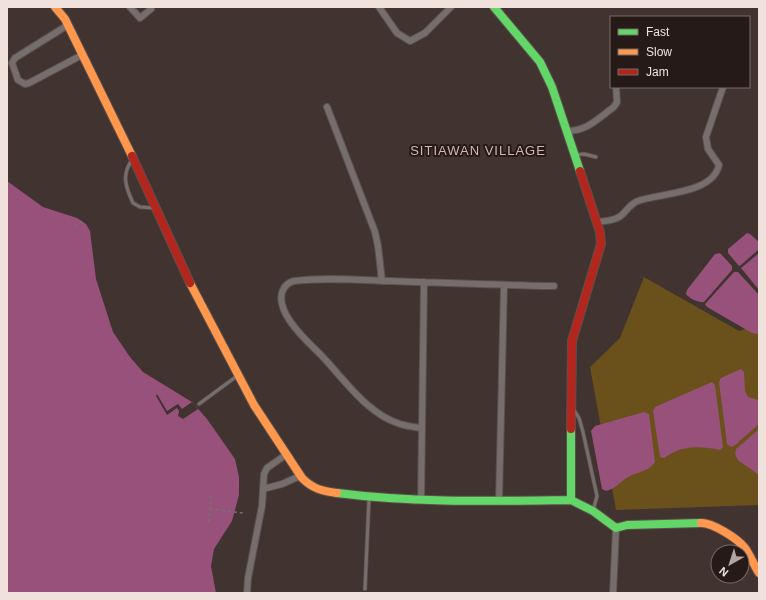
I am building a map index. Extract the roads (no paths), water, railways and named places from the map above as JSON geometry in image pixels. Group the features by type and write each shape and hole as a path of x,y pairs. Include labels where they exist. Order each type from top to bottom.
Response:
{"street":[{"path":"55,7 68,25 133,159 196,296 238,375 254,405 300,476 311,487 321,491 369,497 421,500 571,500 593,511 616,528"},
{"path":"130,7 140,18 151,9"},
{"path":"379,7 397,33 410,41 425,33 451,7"},
{"path":"494,7 540,62 552,87 598,222 601,244 572,341 571,500"},
{"path":"68,25 15,58 12,63 18,80 25,84 29,84 82,55"},
{"path":"567,131 577,131 587,127 607,111 612,109 617,102 616,88"},
{"path":"598,222 620,217 638,201 700,187 709,180 718,169 719,165 708,149 706,137 723,88"},
{"path":"327,107 375,232 382,281"},
{"path":"421,428 400,424 371,408 299,334 282,306 282,294 285,286 292,282 333,280 554,286"},
{"path":"421,500 424,282"},
{"path":"499,501 504,285"},
{"path":"247,593 249,571 258,531 264,474 267,468 287,454"},
{"path":"263,488 282,484 300,476"},
{"path":"616,528 627,525 706,523 720,528 744,547 759,573"},
{"path":"613,593 616,528"}],"lane":[{"path":"575,155 584,154 596,156"},
{"path":"133,159 126,172 125,181 133,203 140,207 156,208"},
{"path":"199,404 238,375"},
{"path":"572,407 579,418 583,432 597,496 593,511"},
{"path":"366,589 369,497"}],"district":[{"name":"SITIAWAN VILLAGE","path":"478,150"}]}
